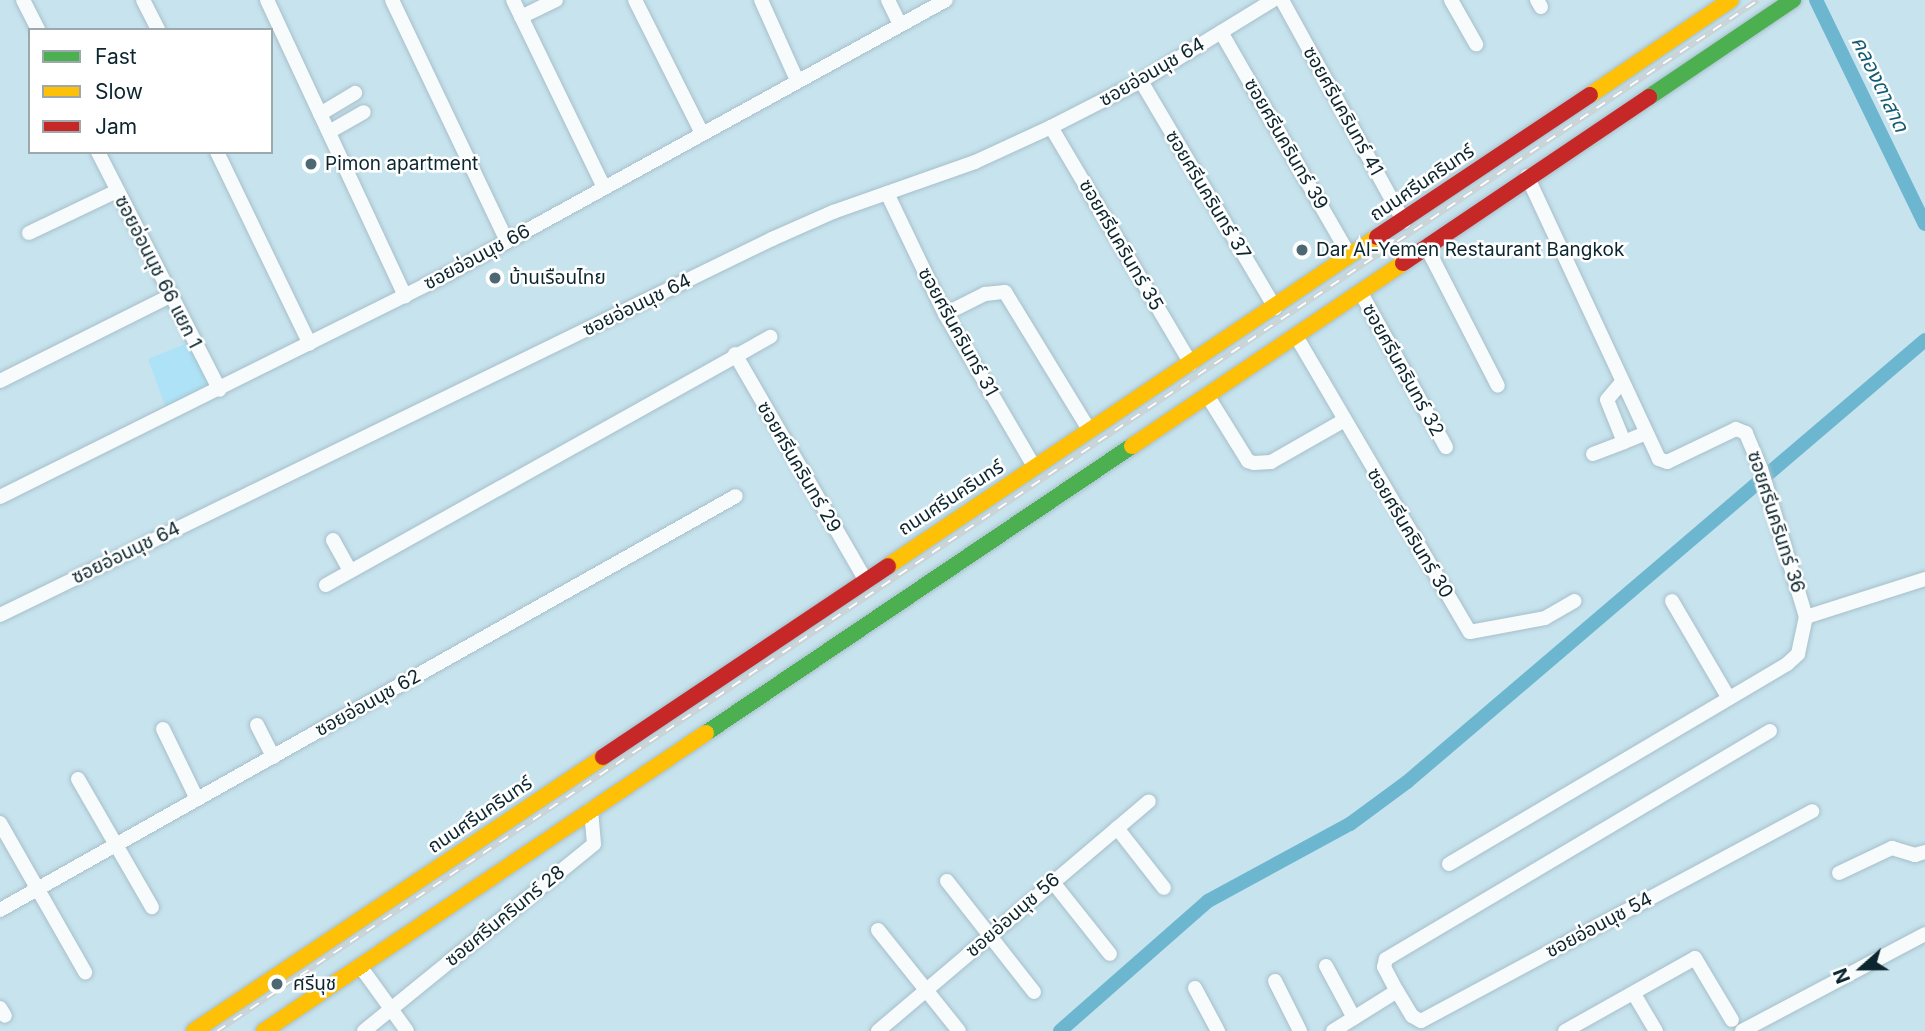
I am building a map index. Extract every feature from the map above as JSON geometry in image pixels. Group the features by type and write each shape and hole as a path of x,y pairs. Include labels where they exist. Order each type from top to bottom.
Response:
{"main road":[{"name":"ถนนศรีนครินทร์","path":"194,1031 866,579 1404,222 1731,0"},
{"path":"264,1031 282,1026 360,966 591,809 1361,293 1527,176 1793,1"},
{"path":"1006,487 1028,517"}],"street":[{"path":"23,0 37,28"},
{"path":"143,0 157,28"},
{"path":"267,0 405,296"},
{"path":"392,0 507,241"},
{"path":"513,0 604,187"},
{"path":"522,17 556,0"},
{"path":"635,0 702,132"},
{"path":"761,0 797,80"},
{"path":"888,0 899,23"},
{"name":"ซอยอ่อนนุช 66","path":"0,496 220,390 405,296 899,23 946,0"},
{"name":"ซอยอ่อนนุช 64","path":"0,615 772,239 887,193 975,162 1051,127 1141,81 1273,0"},
{"name":"ซอยศรีนครินทร์ 41","path":"1282,0 1404,222"},
{"path":"1451,0 1476,44"},
{"name":"ซอยศรีนครินทร์ 39","path":"1221,32 1350,257"},
{"name":"ซอยศรีนครินทร์ 37","path":"1141,81 1275,308"},
{"path":"320,114 355,93"},
{"path":"329,132 364,112"},
{"name":"ซอยศรีนครินทร์ 35","path":"1051,127 1191,364"},
{"name":"ซอยอ่อนนุช 66 แยก 1","path":"99,154 220,390"},
{"path":"218,154 310,344"},
{"name":"ซอยศรีนครินทร์ 36","path":"1450,864 1794,659 1806,617 1769,492 1742,430 1667,462 1659,459 1527,176"},
{"path":"29,233 117,191"},
{"name":"ซอยศรีนครินทร์ 31","path":"887,193 945,314 1035,468"},
{"path":"1426,246 1498,386"},
{"path":"945,314 985,294 1005,292 1090,431"},
{"name":"ซอยศรีนครินทร์ 32","path":"1361,293 1446,447"},
{"path":"0,381 170,296"},
{"name":"ซอยศรีนครินทร์ 30","path":"1296,336 1343,421 1470,632 1545,618 1575,601"},
{"path":"326,585 735,354 770,337"},
{"name":"ซอยศรีนครินทร์ 29","path":"735,354 866,579"},
{"path":"1622,382 1607,400 1624,442"},
{"path":"1207,395 1248,461 1254,463 1271,462 1343,421"},
{"path":"1593,454 1646,433"},
{"name":"ซอยอ่อนนุช 62","path":"0,910 736,496"},
{"path":"333,540 350,571"},
{"path":"1806,617 1925,579"},
{"path":"1672,601 1728,697"},
{"path":"257,725 272,757"},
{"path":"163,729 197,799"},
{"name":"ซอยอ่อนนุช 54","path":"1770,731 1386,959 1384,967 1412,1016 1421,1021 1812,811"},
{"path":"78,779 152,907"},
{"name":"ซอยอ่อนนุช 56","path":"878,1031 1149,801"},
{"name":"ซอยศรีนครินทร์ 28","path":"390,1010 593,844 591,809"},
{"path":"0,823 85,972"},
{"path":"1117,828 1164,888"},
{"path":"1839,873 1892,848 1915,855 1925,852"},
{"path":"947,881 1034,992"},
{"path":"1052,881 1110,954"},
{"path":"878,930 959,1031"},
{"path":"1742,1031 1925,934"},
{"path":"1571,1029 1695,958 1732,1020"},
{"path":"360,966 407,1031"},
{"path":"1325,966 1354,1017"},
{"path":"1275,981 1300,1031"},
{"path":"1195,988 1218,1031"},
{"path":"1333,1031 1397,991"},
{"path":"1634,994 1656,1031"},
{"path":"364,1031 390,1010"}],"shaded area":[{"path":"190,342 215,389 167,411 148,359"}],"waterway":[{"name":"คลองตาสาด","path":"1816,0 1925,224"},
{"path":"1060,1031 1208,901 1350,824 1407,782 1925,340"}],"railway":[{"path":"217,1031 1758,0"}],"traffic: fast":[{"path":"1649,97 1793,0"},
{"path":"706,733 1132,446"}],"traffic: slow":[{"path":"1590,95 1731,0"},
{"path":"888,566 1377,237"},
{"path":"1132,446 1403,263"},
{"path":"264,1031 706,733"},
{"path":"194,1031 603,757"}],"traffic: jam":[{"path":"1377,237 1590,95"},
{"path":"1403,263 1649,97"},
{"path":"603,757 888,566"}],"place":[{"name":"Pimon apartment","path":"311,164"},
{"name":"Dar Al-Yemen Restaurant Bangkok","path":"1302,250"},
{"name":"บ้านเรือนไทย","path":"495,278"},
{"name":"ศรีนุช","path":"277,984"}]}
